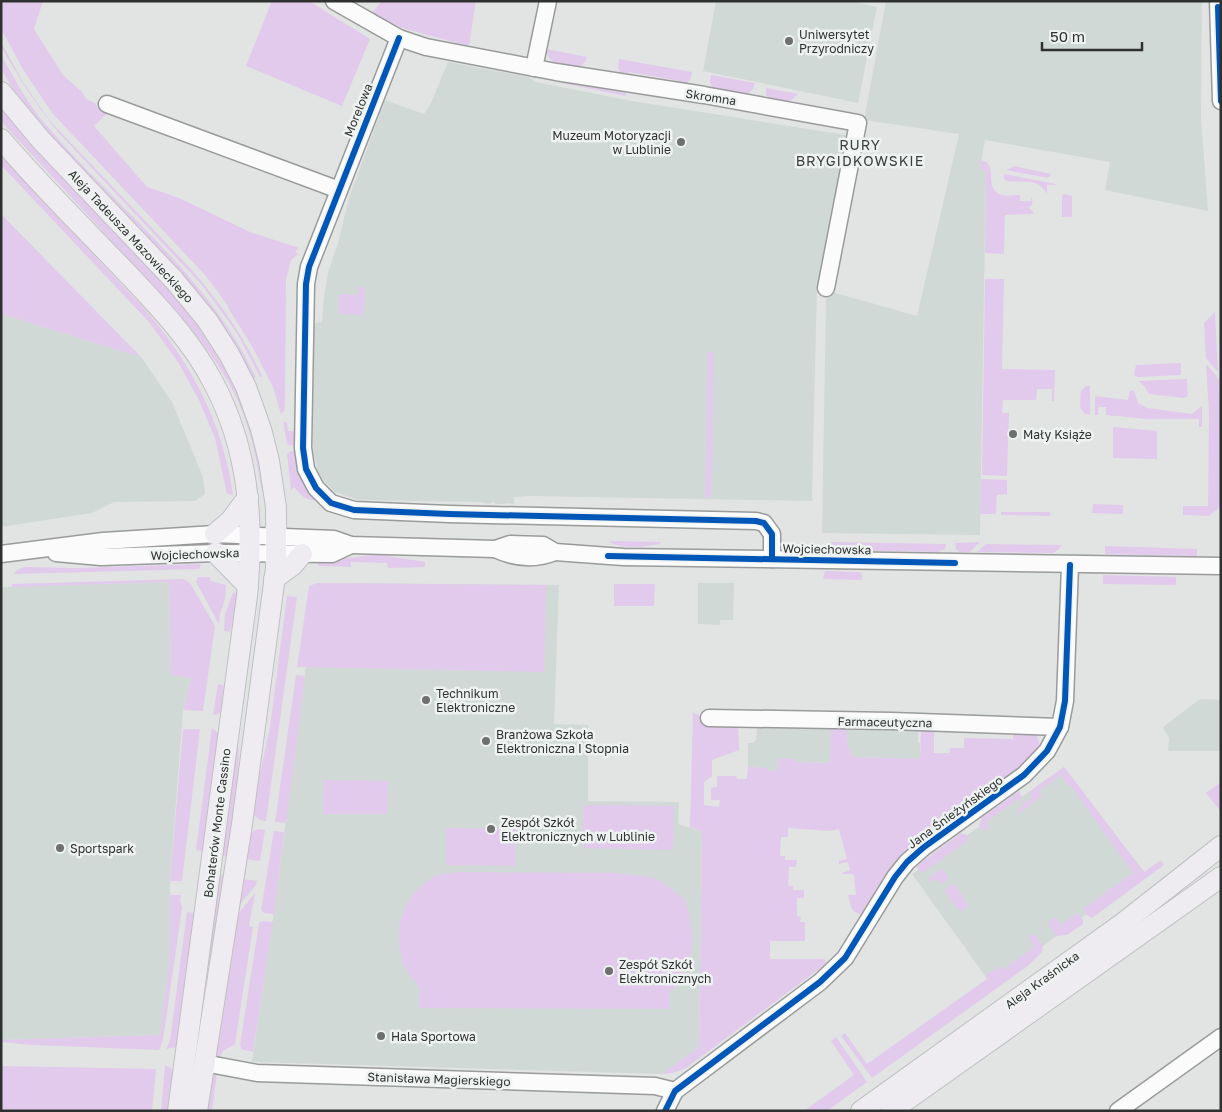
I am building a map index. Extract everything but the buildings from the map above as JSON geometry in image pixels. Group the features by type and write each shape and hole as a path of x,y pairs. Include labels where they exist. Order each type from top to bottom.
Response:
{"main road":[{"name":"Aleja Tadeusza Mazowieckiego","path":"1,92 41,140 183,290 220,339 246,387 261,429 275,496 277,545"},
{"path":"1,139 158,307 198,357 212,380 231,424 240,453 248,497 250,544"},
{"path":"248,497 215,544 248,586"},
{"name":"Bohaterów Monte Cassino","path":"178,1111 248,586 250,544"},
{"name":"Bohaterów Monte Cassino","path":"197,1111 238,852 277,545"},
{"path":"274,579 293,565 302,554"},
{"name":"Aleja Kraśnicka","path":"861,1111 1123,923 1221,846"},
{"name":"Aleja Kraśnicka","path":"891,1111 1000,1032 1221,878"}],"street":[{"name":"Skromna","path":"334,1 399,38 426,47 534,68 858,123 826,288"},
{"path":"534,68 548,1"},
{"path":"1218,1 1221,101"},
{"name":"Morelowa","path":"399,38 309,267 306,284 304,459 316,488 331,503 354,510 726,522 756,521 764,523 772,534 772,559"},
{"path":"107,104 339,190"},
{"name":"Wojciechowska","path":"1,554 86,543 277,545 334,539 351,545 495,549 508,556 541,557 554,552 622,557 1221,566"},
{"name":"Wojciechowska","path":"277,545 302,554 332,554 351,545"},
{"name":"Jana Śnieżyńskiego","path":"664,1111 675,1091 820,982 845,958 894,877 903,866 924,847 1024,775 1047,751 1060,727 1065,702 1070,565"},
{"name":"Farmaceutyczna","path":"709,718 1060,727"},
{"path":"1118,1111 1221,1037"},
{"name":"Stanisława Magierskiego","path":"204,1063 257,1074 655,1086 675,1091"}],"shaded area":[{"path":"1,1 43,1 34,29 63,75 82,92 86,99 95,103 98,108 109,112 94,126 147,187 179,198 250,232 299,248 295,252 298,254 291,260 286,280 285,406 281,414 273,387 252,346 228,306 206,276 53,114 24,71 1,29"},
{"path":"272,1 309,1 370,39 342,106 246,66"},
{"path":"382,1 476,1 469,46 405,29 372,13"},
{"name":"Uniwersytet Przyrodniczy","path":"716,1 851,1 877,7 858,103 703,71"},
{"path":"886,1 1202,1 1201,118 1208,211 1105,190 1110,162 985,140 980,169 986,170 980,535 822,533 826,300 832,292 917,316 959,134 864,120"},
{"path":"1,42 23,82 49,120 190,268 211,293 239,333 262,376 260,377 237,333 202,285 50,122 21,80 1,46"},
{"path":"546,49 587,57 585,62 579,67 568,67 550,59"},
{"path":"1,55 39,117 73,156 188,275 236,341 256,378 254,378 240,359 43,132 17,96 1,69"},
{"path":"619,59 692,72 691,78 686,85 680,86 675,80 629,72 624,76 619,71"},
{"path":"448,62 529,77 536,82 632,101 852,136 820,284 817,284 813,501 530,496 514,497 514,504 358,500 335,492 325,482 317,470 313,450 314,323 322,322 329,269 338,243 349,198 385,100 424,114 431,103"},
{"path":"711,75 755,83 753,89 745,96 712,88"},
{"path":"563,81 624,90 626,96 561,83"},
{"path":"766,88 798,94 789,102 772,100 766,95"},
{"path":"1,105 166,282 207,333 241,396 251,421 267,492 262,492 252,443 241,408 230,384 215,361 199,338 172,306 1,121"},
{"path":"1,156 140,304 174,346 201,392 212,417 228,468 233,495 227,494 215,438 199,400 178,362 149,322 1,165"},
{"path":"981,160 989,166 992,186 999,194 1007,196 1020,195 1020,201 1031,201 1031,197 1032,200 1029,208 1033,214 1005,215 1004,254 985,253 986,171 980,169"},
{"path":"1014,166 1051,174 1048,178 1006,170"},
{"path":"1004,174 1056,185 1047,185 1047,194 1039,185 1034,183 1007,181 1004,179"},
{"path":"1064,194 1072,196 1072,217 1062,217 1062,196"},
{"path":"1,214 141,357 1,314"},
{"path":"985,279 1004,279 1002,369 1055,370 1054,401 1052,401 1052,389 1037,389 1036,400 1003,400 1002,413 1009,413 1007,476 982,475"},
{"path":"358,287 365,287 364,315 339,314 339,294 357,295"},
{"path":"1215,312 1218,372 1206,358 1204,323"},
{"path":"1,314 141,357 172,402 203,477 205,494 195,501 114,502 92,513 1,527"},
{"path":"708,352 714,352 711,497 705,497"},
{"path":"1181,363 1181,375 1138,377 1134,375 1136,365"},
{"path":"1206,364 1219,379 1221,506 1209,516 1183,515 1183,506 1208,506 1209,414"},
{"path":"1187,379 1188,396 1184,398 1149,394 1139,381"},
{"path":"1086,386 1090,386 1090,415 1084,413 1080,407 1081,391"},
{"path":"1130,390 1134,391 1138,403 1147,408 1192,414 1202,406 1202,427 1199,427 1199,419 1148,419 1106,415 1106,407 1098,407 1098,415 1095,415 1095,396 1128,400"},
{"path":"283,422 287,422 288,431 297,431 295,445 287,444"},
{"path":"1113,427 1157,431 1157,459 1113,458"},
{"path":"291,451 295,453 297,466 303,480 318,500 310,500 304,497 294,487 291,490 287,454"},
{"path":"981,479 1007,480 1007,494 997,495 996,514 980,514"},
{"path":"1093,504 1123,505 1123,514 1092,513"},
{"path":"1001,512 1050,512 1050,516 1001,515"},
{"path":"608,541 661,542 660,544 633,547 620,546"},
{"path":"830,542 946,544 945,549 938,552 837,550 832,547"},
{"path":"980,542 970,552 959,552 956,549 955,543"},
{"path":"986,544 1062,545 1053,553 977,552"},
{"path":"1105,546 1197,549 1197,556 1105,554"},
{"path":"372,555 425,562 425,567 388,568 387,563 351,562 351,567 318,566 318,562"},
{"path":"201,564 199,569 14,574 17,570 24,567 74,568"},
{"path":"825,571 860,572 862,580 823,579"},
{"path":"1103,575 1176,577 1176,585 1103,584"},
{"path":"198,577 210,577 210,581 226,585 219,624 196,582"},
{"path":"183,579 190,583 215,626 203,711 183,710 191,678 171,675 169,582 12,587 12,584"},
{"path":"169,582 171,675 191,678 183,710 170,881 170,956 160,1035 1,1040 1,587"},
{"name":"Zespół Szkół Elektronicznych w Lublinie","path":"317,583 559,585 554,724 588,725 588,801 679,802 678,824 702,831 699,1047 662,1074 252,1062"},
{"path":"317,583 546,585 544,672 297,667 309,586"},
{"path":"698,583 734,583 733,620 720,620 720,625 698,624"},
{"path":"614,584 655,584 654,606 614,606"},
{"path":"238,592 239,597 230,632 224,631 225,614 233,593"},
{"path":"287,596 297,597 266,821 257,818 252,811 270,727"},
{"path":"296,675 305,676 286,823 275,822"},
{"path":"218,684 223,685 225,706 219,714 213,715"},
{"path":"1200,699 1221,700 1221,751 1168,751 1169,738 1163,727"},
{"path":"693,712 709,721 738,721 739,750 712,760 712,776 704,782 704,805 719,807 720,800 711,800 711,788 717,787 717,776 736,776 737,779 747,779 748,767 767,768 767,771 777,771 778,759 796,759 797,762 830,763 831,729 847,729 847,742 852,757 920,759 921,730 934,730 934,753 950,753 950,748 964,748 964,738 1013,739 1013,729 1035,733 1039,746 1037,752 1028,762 913,845 894,863 862,914 853,910 848,895 856,895 854,876 852,874 842,874 850,870 848,862 839,864 839,861 847,859 839,829 830,831 788,828 788,837 781,837 780,856 785,856 785,860 797,860 796,867 789,867 788,886 793,886 793,890 804,890 804,898 797,898 797,916 801,917 800,922 805,922 805,941 770,941 770,959 824,959 826,962 822,967 686,1068 673,1073 662,1074 699,1047 702,831 690,827"},
{"path":"757,727 831,729 830,763 796,762 778,759 778,771 766,771 767,768 748,767 748,743 753,743 756,740"},
{"path":"212,728 219,734 205,852 196,850"},
{"path":"183,729 200,729 182,881 170,881"},
{"path":"847,729 918,730 920,759 852,757 847,742"},
{"path":"235,747 239,748 235,817 229,857 221,855"},
{"path":"1064,767 1144,872 991,984 912,874"},
{"path":"1064,767 1144,872 1161,860 1164,865 1092,918 1083,909 1133,873 1061,775 1039,791 1042,796 1018,814 1016,811 1024,806 1019,799 986,822 989,827 984,831 979,825 982,817 1019,791 1024,803 1032,797 1029,792"},
{"path":"324,780 388,781 387,814 323,814"},
{"path":"1221,782 1221,812 1206,793"},
{"path":"583,805 674,806 673,850 583,848"},
{"path":"446,828 515,829 515,866 446,865"},
{"path":"259,829 265,830 260,861 246,859 249,837 251,833"},
{"path":"274,831 284,832 274,914 264,913 261,910"},
{"path":"961,833 967,835 968,839 966,842 924,872 919,871 917,867 920,863"},
{"path":"942,868 949,878 940,884 936,879 929,883 928,879"},
{"path":"457,872 615,873 644,876 661,881 685,900 693,938 690,963 681,982 669,992 670,1009 419,1008 420,988 403,963 400,946 399,934 404,910 417,890 427,882 438,875"},
{"path":"218,875 226,876 213,958 207,958"},
{"path":"242,879 257,881 256,885 237,908"},
{"path":"953,883 969,905 960,912 944,890"},
{"path":"255,893 249,926 253,927 235,1044 223,1051 219,1059 215,1053 235,918"},
{"path":"170,895 181,895 182,908 163,1040 159,1050 1,1042 1,1040 160,1035 170,956"},
{"path":"187,912 194,913 195,916 180,1039 176,1047 166,1049 170,1041"},
{"path":"1078,913 1083,920 1083,924 1067,935 1056,936 1048,925 1055,917 1061,925"},
{"path":"263,921 273,922 253,1052 241,1049 240,1045 259,923"},
{"path":"1035,935 1043,945 1042,952 1029,965 872,1078 841,1036 845,1033 867,1064 987,979 985,976 999,966 1003,970 1035,946 1028,937"},
{"path":"836,1037 867,1082 827,1111 804,1111 854,1075 831,1041"},
{"path":"165,1065 171,1068 174,1073 170,1111 161,1111"},
{"path":"1,1066 156,1069 152,1111 1,1111"},
{"path":"217,1073 212,1111 206,1111 212,1076"}],"cycle path":[{"path":"1218,7 1221,101"},
{"path":"399,38 309,267 306,284 303,448 306,469 316,488 331,503 354,510 756,521 764,523 772,534 772,559"},
{"path":"608,556 955,563"},
{"path":"665,1111 675,1091 820,982 845,958 895,877 907,862 924,847 1024,775 1047,751 1060,727 1065,701 1070,565"}],"place":[{"name":"Uniwersytet Przyrodniczy","path":"789,41"},
{"name":"Muzeum Motoryzacji w Lublinie","path":"681,142"},
{"name":"Mały Książe","path":"1013,434"},
{"name":"Technikum Elektroniczne","path":"426,700"},
{"name":"Branżowa Szkoła Elektroniczna I Stopnia","path":"486,741"},
{"name":"Zespół Szkół Elektronicznych w Lublinie","path":"491,829"},
{"name":"Sportspark","path":"60,848"},
{"name":"Zespół Szkół Elektronicznych","path":"609,971"},
{"name":"Hala Sportowa","path":"381,1036"}],"district":[{"name":"RURY BRYGIDKOWSKIE","path":"860,152"}]}
